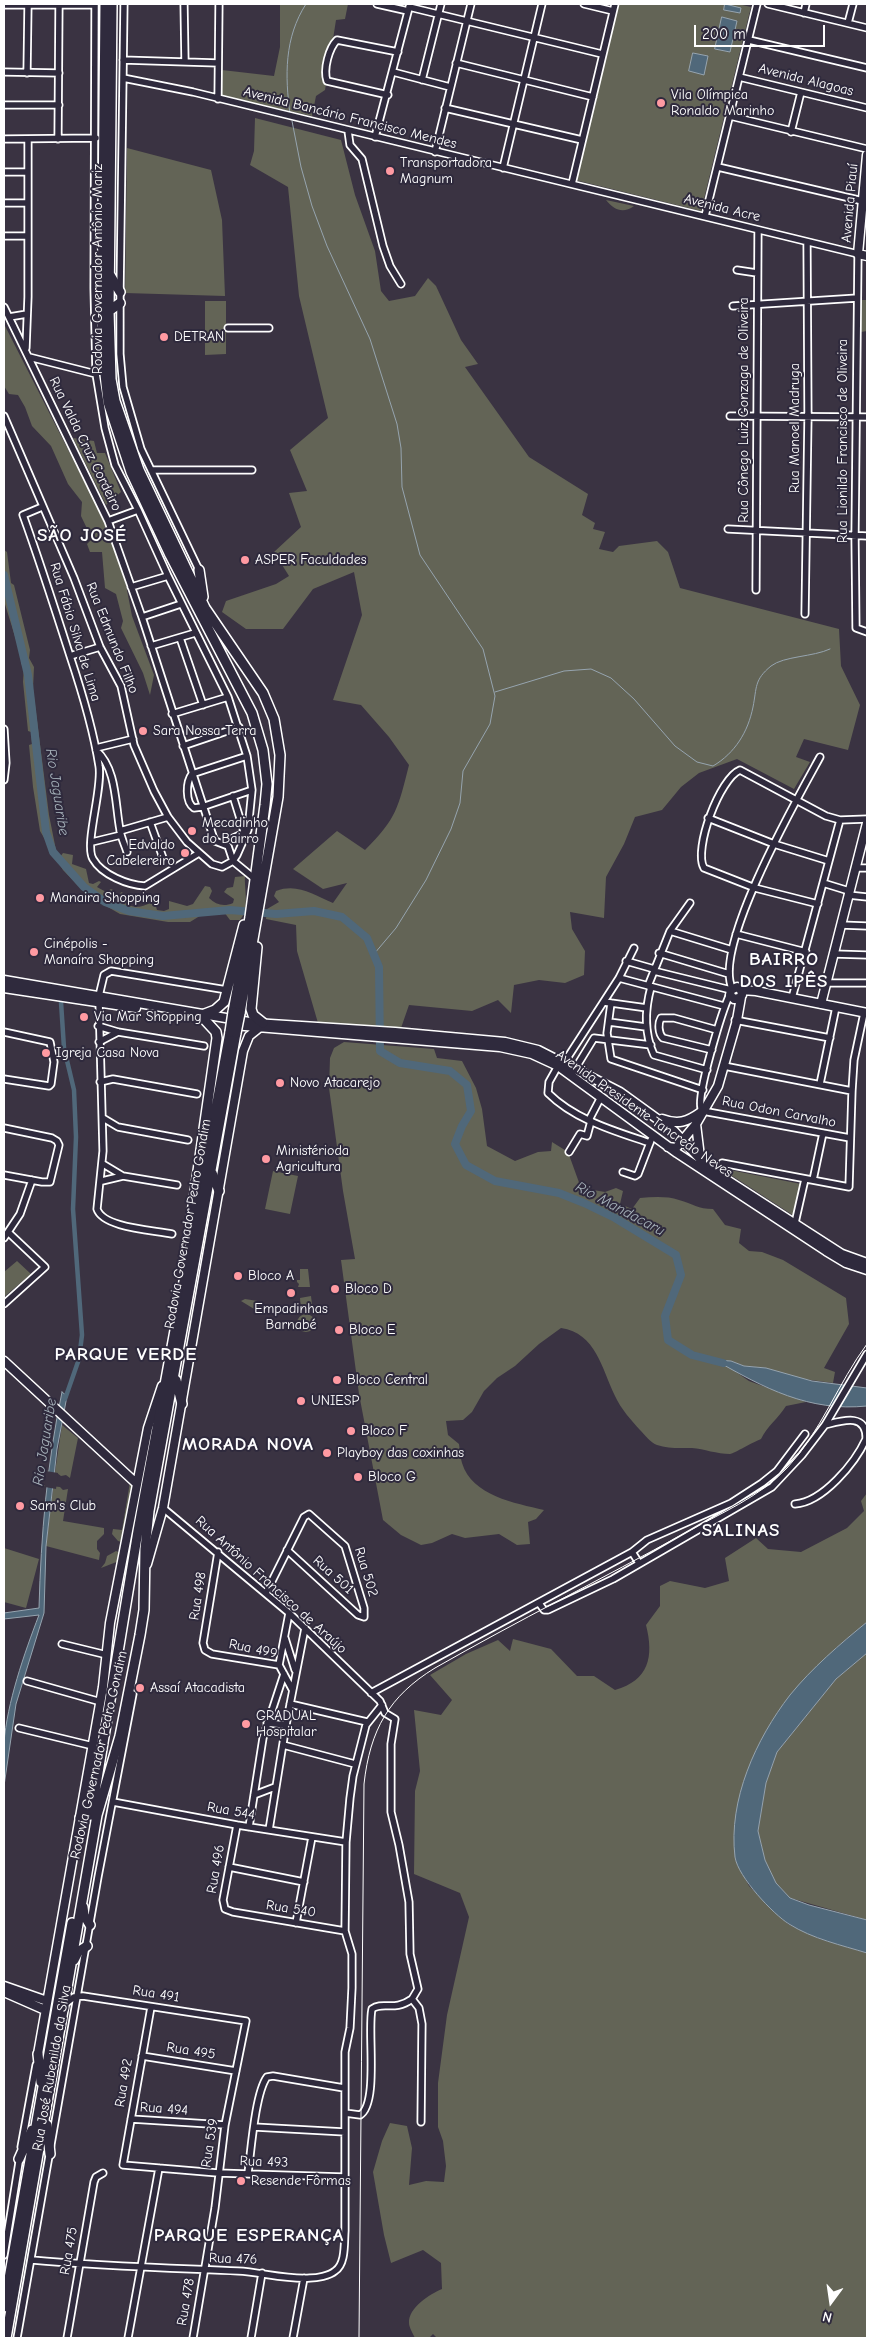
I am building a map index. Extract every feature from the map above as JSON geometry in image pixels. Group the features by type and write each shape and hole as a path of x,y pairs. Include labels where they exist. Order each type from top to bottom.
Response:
{"highway":[{"name":"Rodovia Governador Antônio Mariz","path":"105,4 102,320 108,402 131,472 170,555 240,687 260,736 267,784 255,878 257,895"},
{"name":"Rodovia Governador Antônio Mariz","path":"112,4 109,311 111,380 123,428 139,470 205,608 263,693 277,733 280,754 280,780 257,895"},
{"path":"110,274 120,292"},
{"path":"109,311 120,303"},
{"path":"96,374 104,364"},
{"path":"99,393 108,402"},
{"path":"199,570 202,593 215,625"},
{"path":"186,1268 194,1190 217,1038 216,1032 203,1017 222,1005 253,915 257,895"},
{"path":"257,895 253,915 251,1009 252,1015 261,1026"},
{"name":"Rodovia Governador Pedro Gondim","path":"6,2338 41,2117 42,2094 96,1788 124,1612 212,1172 253,915"},
{"name":"Rodovia Governador Pedro Gondim","path":"4,2307 72,1964 100,1800 123,1720 143,1616 146,1533 172,1372 186,1268 236,1022"},
{"path":"212,1172 219,1192"},
{"path":"172,1372 182,1404"},
{"path":"124,1612 129,1605 134,1603 140,1607 143,1616"},
{"path":"106,1716 113,1726 118,1725 123,1720"},
{"path":"80,1818 96,1788"},
{"path":"82,1897 84,1914 90,1925"},
{"path":"72,1964 78,1952 87,1946"},
{"path":"38,2054 42,2094"},
{"path":"41,2117 50,2154"},
{"path":"19,2159 41,2117"}],"main road":[{"name":"Avenida Piauí","path":"858,254 866,201 867,154"},
{"name":"Avenida Acre","path":"858,254 867,256"},
{"path":"821,1004 867,827"},
{"path":"4,980 99,999"},
{"path":"4,988 99,999"},
{"path":"666,1146 674,1148 684,1141 715,1093 736,1022 734,993 792,998 866,1013"},
{"name":"Avenida Presidente Tancredo Neves","path":"99,999 261,1026 513,1043 538,1050 561,1064 651,1139 666,1146 826,1251 846,1263 867,1270"},
{"path":"146,1569 163,1508 244,1045 249,1036 261,1026"},
{"name":"Avenida Presidente Tancredo Neves","path":"561,1064 620,1092 656,1117 684,1141 700,1159 721,1176 842,1254 867,1263"},
{"path":"608,1103 608,1095 620,1092"},
{"path":"656,1117 681,1123 702,1111"},
{"path":"696,1124 700,1159"},
{"path":"4,1361 138,1484"},
{"path":"38,2054 101,1702 110,1623 151,1414 172,1372"},
{"path":"4,1986 46,2006"},
{"path":"4,1992 46,2006"}],"street":[{"path":"57,4 58,139"},
{"path":"6,5 95,4 94,288 96,374 104,428 115,465 195,633 228,697 239,726 247,756 252,790 245,835 233,861"},
{"path":"124,4 120,292 120,354 124,393 135,430 151,470 199,570"},
{"path":"184,4 185,62"},
{"path":"218,99 219,4"},
{"path":"377,4 409,7 602,54"},
{"path":"422,80 441,4"},
{"path":"435,152 471,4"},
{"path":"503,168 542,4"},
{"path":"584,4 613,11"},
{"path":"572,184 614,4"},
{"path":"705,216 757,4"},
{"path":"768,4 867,28"},
{"path":"804,13 806,4"},
{"path":"848,23 853,4"},
{"path":"27,73 28,5"},
{"path":"375,137 388,95 409,7"},
{"path":"388,95 326,80 327,64 335,41 346,40 398,52"},
{"path":"749,40 867,68"},
{"path":"123,60 218,63"},
{"path":"456,63 593,97"},
{"path":"4,72 59,73"},
{"path":"393,72 450,87"},
{"name":"Avenida Alagoas","path":"739,77 867,108"},
{"name":"Avenida Bancário Francisco Mendes","path":"123,78 572,184"},
{"path":"791,132 801,92"},
{"path":"4,105 59,105"},
{"path":"446,108 582,140"},
{"path":"730,116 867,149"},
{"path":"348,130 350,145 362,159 390,266 401,284"},
{"path":"4,139 96,138"},
{"name":"Rua Valda Cruz Cordeiro","path":"28,139 28,314 26,350 108,521 142,617 212,836 215,841 222,842"},
{"path":"718,167 866,201"},
{"path":"4,172 28,172"},
{"name":"Avenida Acre","path":"572,184 858,254"},
{"path":"4,203 28,203"},
{"name":"Rua Cônego Luiz Gonzaga de Oliveira","path":"756,590 756,305 758,230"},
{"path":"4,236 28,236"},
{"name":"Rua Manoel Madruga","path":"804,614 808,417 807,242"},
{"name":"Rua Lionildo Francisco de Oliveira","path":"858,254 856,298 856,628 867,632"},
{"path":"737,270 757,273"},
{"path":"733,306 856,298"},
{"path":"4,307 26,350"},
{"path":"9,317 28,314"},
{"path":"228,328 269,328"},
{"path":"29,357 96,374"},
{"name":"Rua Edmundo Filho","path":"4,416 74,578 100,647 121,686 137,755 168,817 187,842 216,867 224,867 233,861"},
{"path":"730,416 867,417"},
{"path":"151,470 252,470"},
{"name":"Rua Fábio Silva de Lima","path":"42,507 23,516 83,695 96,749 101,775 92,842 93,859 115,877 142,886 149,884 199,854"},
{"path":"108,521 138,510"},
{"path":"728,530 867,536"},
{"path":"131,587 168,576"},
{"path":"142,617 181,604"},
{"path":"151,646 195,633"},
{"path":"180,638 203,705"},
{"path":"70,656 100,647"},
{"path":"172,714 228,697"},
{"path":"183,746 239,726"},
{"path":"4,729 6,755 4,780"},
{"path":"96,749 133,739"},
{"name":"Rua Fábio Silva de Lima","path":"96,749 103,757 111,776 120,833 127,852"},
{"path":"247,756 192,774 188,786 189,803 194,808 202,807 252,790"},
{"path":"734,993 728,974 736,934 774,844 820,757"},
{"path":"818,904 755,888 708,870 702,865 701,855 708,818 730,778 735,772 745,771 820,813 840,820 867,819"},
{"path":"233,796 245,835"},
{"path":"92,842 168,817"},
{"path":"708,818 774,844 829,861"},
{"path":"792,998 806,952 840,820"},
{"path":"150,822 163,858"},
{"path":"222,842 245,835"},
{"path":"222,842 228,846 233,861 255,878"},
{"path":"855,868 867,868"},
{"path":"823,883 849,893 867,897"},
{"path":"690,903 670,931 659,953 650,986 646,1027 656,1056 707,1070"},
{"path":"841,924 867,926"},
{"path":"670,931 732,950"},
{"path":"736,934 806,952"},
{"path":"622,1172 635,1176 638,1174 651,1139 590,1120 574,1113 548,1093 549,1082 604,1002 634,948"},
{"path":"659,953 728,974"},
{"path":"834,954 867,955"},
{"path":"626,960 734,993"},
{"path":"172,1234 113,1223 102,1217 97,1204 102,1181 103,1164 103,1118 98,1026 99,999 103,978 108,971 118,971 227,990"},
{"path":"619,978 724,1006"},
{"path":"826,983 867,983"},
{"path":"702,1111 700,1104 717,1030 724,1006 734,993"},
{"path":"604,1002 647,1008"},
{"path":"611,1003 608,1040 609,1056 612,1060 703,1090"},
{"path":"820,1084 836,1007"},
{"path":"722,1163 849,1186 854,1060 866,1013"},
{"path":"712,1050 662,1037 660,1018 674,1018 717,1030"},
{"path":"608,1022 646,1027"},
{"path":"736,1022 830,1038"},
{"path":"98,1026 118,1032 204,1046"},
{"path":"4,1032 50,1042 54,1062 51,1084 46,1087 4,1080"},
{"path":"99,1042 118,1032"},
{"path":"575,1069 594,1038 651,1045"},
{"path":"724,1066 852,1091"},
{"path":"100,1069 114,1079"},
{"path":"100,1082 114,1079 197,1094"},
{"path":"570,1152 580,1134 587,1136 590,1120 601,1097"},
{"name":"Rua Odon Carvalho","path":"702,1111 850,1138"},
{"path":"103,1118 118,1127 188,1140"},
{"path":"103,1132 118,1127"},
{"path":"4,1128 52,1138 58,1142 50,1180 45,1183 4,1175"},
{"path":"813,1180 823,1133"},
{"path":"103,1164 123,1176 177,1185"},
{"path":"102,1181 123,1176"},
{"path":"795,1223 805,1179"},
{"path":"4,1238 22,1212 32,1180"},
{"path":"4,1304 45,1267 9,1233"},
{"path":"539,1603 544,1610 548,1610 613,1579 768,1490 795,1462 825,1425 867,1354"},
{"path":"795,1504 807,1502 828,1488 854,1460 866,1439 862,1426 852,1419 825,1425"},
{"path":"371,1693 632,1552 647,1540 739,1498 768,1479 805,1434"},
{"path":"789,1455 795,1462"},
{"name":"Rua Antônio Francisco de Araújo","path":"163,1508 218,1552 305,1628 371,1693 382,1705 385,1713 396,1720 391,1744 391,1812 400,1850 410,1916 410,1954 418,1988 412,1999"},
{"name":"Rua 502","path":"287,1550 304,1517 309,1514 312,1515 345,1546 365,1613 362,1618"},
{"path":"266,1593 287,1550"},
{"name":"Rua 501","path":"287,1550 362,1618"},
{"name":"Rua 498","path":"204,1643 218,1552"},
{"path":"632,1552 639,1563"},
{"name":"Rua José Rubenildo da Silva","path":"18,2338 90,1925 145,1625 148,1594 145,1581"},
{"path":"279,1665 288,1613"},
{"path":"269,1830 292,1689 305,1628"},
{"path":"284,1637 296,1672"},
{"name":"Rua 499","path":"204,1643 204,1650 212,1654 279,1665 292,1689"},
{"path":"62,1644 107,1655"},
{"path":"250,1827 260,1752 267,1723 284,1674"},
{"path":"27,1681 101,1702"},
{"path":"290,1704 367,1722 382,1705"},
{"name":"Rua 476","path":"32,2260 262,2273 304,2278 333,2272 341,2264 345,2232 345,2052 350,2028 352,1964 352,1954 345,1931 346,1842 355,1764 367,1722"},
{"path":"267,1723 286,1725"},
{"path":"19,1728 93,1746"},
{"path":"283,1745 355,1764"},
{"path":"254,1795 275,1787"},
{"name":"Rua 544","path":"113,1802 237,1825 346,1842"},
{"name":"Rua 496","path":"233,1912 226,1909 223,1903 237,1825"},
{"path":"296,1923 312,1837"},
{"path":"229,1867 304,1882"},
{"name":"Rua 540","path":"233,1912 345,1931"},
{"path":"64,2005 78,1996"},
{"name":"Rua 491","path":"78,1996 246,2021"},
{"path":"345,2113 360,2115 367,2107 372,2065 372,2009 376,2006 399,2007 412,1999 419,2008 422,2024 422,2122"},
{"name":"Rua 492","path":"123,2165 151,2006"},
{"name":"Rua 539","path":"205,2271 225,2125 246,2021"},
{"path":"4,2255 38,2054"},
{"name":"Rua 495","path":"142,2056 236,2071"},
{"path":"248,2173 254,2127 265,2079 273,2076 344,2088"},
{"name":"Rua 494","path":"131,2120 225,2125"},
{"path":"254,2127 345,2132"},
{"name":"Rua 493","path":"123,2165 218,2173 344,2177"},
{"path":"128,2338 159,2168"},
{"name":"Rua 475","path":"67,2338 94,2182 96,2177 103,2173"},
{"name":"Rua 478","path":"192,2338 205,2271"},
{"path":"251,2338 262,2273"},
{"path":"293,2338 304,2278"}],"green space":[{"path":"280,4 348,4 345,19 336,20 325,90 316,96 312,116 221,96 222,70 274,76 280,47"},
{"name":"Vila Olímpica Ronaldo Marinho","path":"618,4 738,4 751,7 701,211 575,180"},
{"path":"255,118 341,140 355,195 375,251 381,291 389,301 415,296 428,278 436,286 461,340 478,364 465,367 529,457 588,494 582,515 595,523 593,529 605,532 599,549 613,552 619,546 657,541 668,552 680,588 839,629 841,666 860,705 848,750 804,739 796,757 810,762 794,789 737,759 699,773 681,787 662,810 635,817 624,844 606,877 604,918 570,912 572,929 585,951 584,975 565,983 539,980 514,985 511,1013 498,1000 472,1011 409,1005 401,1028 318,1023 297,951 296,925 266,919 267,909 279,902 274,896 276,891 284,889 291,888 305,891 333,903 347,883 323,889 293,869 337,831 365,850 384,829 395,812 409,765 389,737 361,705 333,700 362,615 354,572 313,589 283,629 246,629 222,612 226,601 276,584 289,576 274,552 301,527 289,493 307,491 290,450 328,418 299,296 288,187 250,165 254,151"},
{"path":"127,148 211,170 222,220 225,296 125,293"},
{"path":"606,200 634,206 626,210 619,210"},
{"path":"861,300 867,300 867,331 861,332"},
{"path":"205,301 226,301 226,354 205,355"},
{"path":"4,324 106,524 126,585 132,616 154,675 150,695 143,673 121,628 123,621 116,594 105,588 102,552 90,552 87,544 92,539 81,516 82,502 68,484 51,446 32,426 18,395 9,394 4,386"},
{"path":"73,438 94,441 97,453 105,453 121,492 106,505"},
{"path":"4,550 7,552 11,583 14,585 30,650 29,658 34,667 33,689 49,815 56,850 60,857 63,853 73,855 72,864 86,869 89,883 93,884 99,881 101,882 97,887 106,892 111,889 113,890 107,896 111,900 118,900 121,892 128,895 126,904 139,907 155,903 157,910 164,911 169,909 169,901 187,906 193,904 205,886 210,887 212,891 209,898 214,902 220,905 233,903 234,899 224,892 227,888 233,887 235,877 245,876 246,905 240,920 230,920 224,912 203,914 190,922 168,922 120,914 87,895 63,870 40,831 33,787 29,745 32,744 31,732 28,731 23,682 24,666 21,664 21,656 4,601"},
{"path":"344,1042 434,1049 437,1058 462,1061 476,1088 482,1109 487,1146 515,1161 538,1152 551,1151 552,1142 568,1152 581,1188 605,1192 616,1188 623,1191 620,1204 632,1209 640,1198 660,1197 713,1209 725,1225 741,1229 739,1243 749,1251 762,1252 783,1260 846,1298 849,1324 824,1368 835,1372 833,1383 796,1378 766,1368 744,1366 731,1361 736,1372 749,1381 806,1402 786,1406 761,1439 730,1454 692,1448 661,1446 648,1439 623,1410 590,1345 573,1331 561,1328 539,1344 515,1366 497,1378 484,1391 472,1412 463,1420 446,1421 448,1435 459,1444 462,1463 467,1474 475,1483 485,1491 508,1501 544,1510 536,1519 528,1522 530,1544 517,1545 499,1534 465,1538 452,1534 432,1543 421,1545 401,1535 383,1520 359,1394 341,1260 355,1259 343,1191 329,1088 330,1058 334,1048"},
{"path":"720,1168 801,1184 795,1217 791,1214"},
{"path":"273,1171 298,1176 290,1214 265,1209"},
{"path":"17,1261 31,1274 4,1297 4,1272"},
{"path":"300,1269 308,1269 310,1287 298,1287 297,1280 300,1280"},
{"path":"311,1296 313,1313 309,1311 301,1312 300,1298"},
{"path":"245,1299 264,1302 264,1305 259,1312 241,1301"},
{"path":"306,1314 314,1319 315,1323 310,1331 306,1332 298,1327 297,1323 302,1315"},
{"path":"62,1425 78,1438 70,1478 57,1473 43,1472 43,1470 55,1472"},
{"path":"130,1482 134,1484 122,1542 118,1541 112,1534 113,1529 122,1530"},
{"path":"41,1485 60,1487 63,1490 68,1489 63,1521 104,1528 104,1534 97,1541 97,1549 100,1553 99,1560 46,1546 53,1489"},
{"path":"867,1493 867,1622 836,1648 813,1672 735,1831 735,1859 749,1886 788,1924 820,1939 867,1953 867,2338 437,2338 433,2334 429,2338 415,2338 409,2325 410,2317 421,2302 442,2289 441,2263 423,2250 391,2263 373,2172 382,2141 390,2123 407,2126 412,2148 409,2185 426,2181 444,2182 446,2166 443,2141 438,2127 438,2083 447,2015 469,1917 460,1893 414,1874 415,1791 420,1771 414,1710 441,1715 452,1700 430,1675 466,1654 498,1640 510,1651 513,1639 551,1649 577,1676 594,1676 615,1690 626,1686 642,1673 646,1666 649,1657 649,1647 646,1625 660,1606 660,1586 670,1581 705,1588 729,1581 725,1558 756,1538 768,1549 801,1552 847,1528 864,1511 861,1501"},
{"path":"4,1548 39,1559 26,1608 4,1602"},
{"path":"116,1551 121,1553 119,1561 101,1568 107,1556"},
{"path":"867,1653 867,1920 790,1898 776,1883 765,1860 758,1831 766,1783 777,1752 836,1679"}],"water":[{"path":"725,4 741,8 740,13 724,10"},
{"path":"722,17 737,21 730,52 715,49"},
{"path":"693,53 708,56 704,75 689,71"},
{"path":"715,1360 766,1368 812,1381 867,1388 867,1406 846,1407 826,1405 788,1396 751,1380"},
{"path":"62,1392 67,1396 57,1449 46,1546 44,1613 16,1704 4,1786 4,1743 12,1695 39,1615 4,1619 4,1613 39,1608 41,1553 46,1499 52,1445"},
{"path":"867,1622 867,1653 836,1679 777,1752 766,1783 758,1831 765,1860 776,1883 790,1898 809,1905 867,1920 867,1953 808,1934 789,1924 774,1912 742,1874 735,1857 734,1835 740,1792 747,1771 766,1731 790,1695 808,1675"}],"pier":[{"path":"46,1471 58,1473 56,1489 45,1487"}],"waterway":[{"path":"290,114 287,86 288,57 294,30 306,4"},
{"path":"292,121 301,167 312,206 327,246 370,339 397,424 401,448 402,487 420,555 483,649 495,696 490,724 463,771 460,803 451,829 426,880 396,928 374,954"},
{"name":"Rio Mandacaru","path":"4,575 28,675 46,832 53,852 84,887 105,902 129,911 163,916 230,910 276,914 314,911 342,917 367,938 379,967 380,1051 400,1063 450,1071 467,1085 471,1111 462,1126 455,1144 466,1165 495,1181 559,1193 584,1203 615,1218 676,1255 681,1275 665,1316 668,1340 692,1355 723,1363"},
{"path":"495,692 564,671 591,669 611,678 634,699 675,746 697,762 713,766 728,755 744,733 751,716 757,684 766,671 783,660 830,649"},
{"name":"Rio Jaguaribe","path":"61,1002 64,1048 74,1090 76,1137 73,1209 82,1335 79,1359 65,1399"}],"tram line":[{"path":"359,2338 364,1784 371,1747 384,1716 405,1690 435,1668 725,1512 764,1488 787,1468 810,1439 867,1344"}],"place":[{"name":"Vila Olímpica Ronaldo Marinho","path":"661,103"},
{"name":"Transportadora Magnum","path":"390,171"},
{"name":"DETRAN","path":"164,337"},
{"name":"ASPER Faculdades","path":"245,560"},
{"name":"Sara Nossa Terra","path":"143,731"},
{"name":"Mecadinho do Bairro","path":"192,831"},
{"name":"Edvaldo Cabelereiro","path":"185,853"},
{"name":"Manaira Shopping","path":"40,898"},
{"name":"Cinépolis - Manaíra Shopping","path":"34,952"},
{"name":"Via Mar Shopping","path":"84,1017"},
{"name":"Igreja Casa Nova","path":"46,1053"},
{"name":"Novo Atacarejo","path":"280,1083"},
{"name":"Ministérioda Agricultura","path":"266,1159"},
{"name":"Bloco A","path":"238,1276"},
{"name":"Bloco D","path":"335,1289"},
{"name":"Empadinhas Barnabé","path":"291,1293"},
{"name":"Bloco E","path":"339,1330"},
{"name":"Bloco Central","path":"337,1380"},
{"name":"UNIESP","path":"301,1401"},
{"name":"Bloco F","path":"351,1431"},
{"name":"Playboy das coxinhas","path":"327,1453"},
{"name":"Bloco G","path":"358,1477"},
{"name":"Sam's Club","path":"20,1506"},
{"name":"Assaí Atacadista","path":"140,1688"},
{"name":"GRADUAL Hospitalar","path":"246,1724"},
{"name":"Resende Fôrmas","path":"241,2181"}],"district":[{"name":"SÃO JOSÉ","path":"82,536"},
{"name":"BAIRRO DOS IPÊS","path":"784,971"},
{"name":"PARQUE VERDE","path":"126,1355"},
{"name":"MORADA NOVA","path":"248,1445"},
{"name":"SALINAS","path":"741,1531"},
{"name":"PARQUE ESPERANÇA","path":"249,2236"}]}
